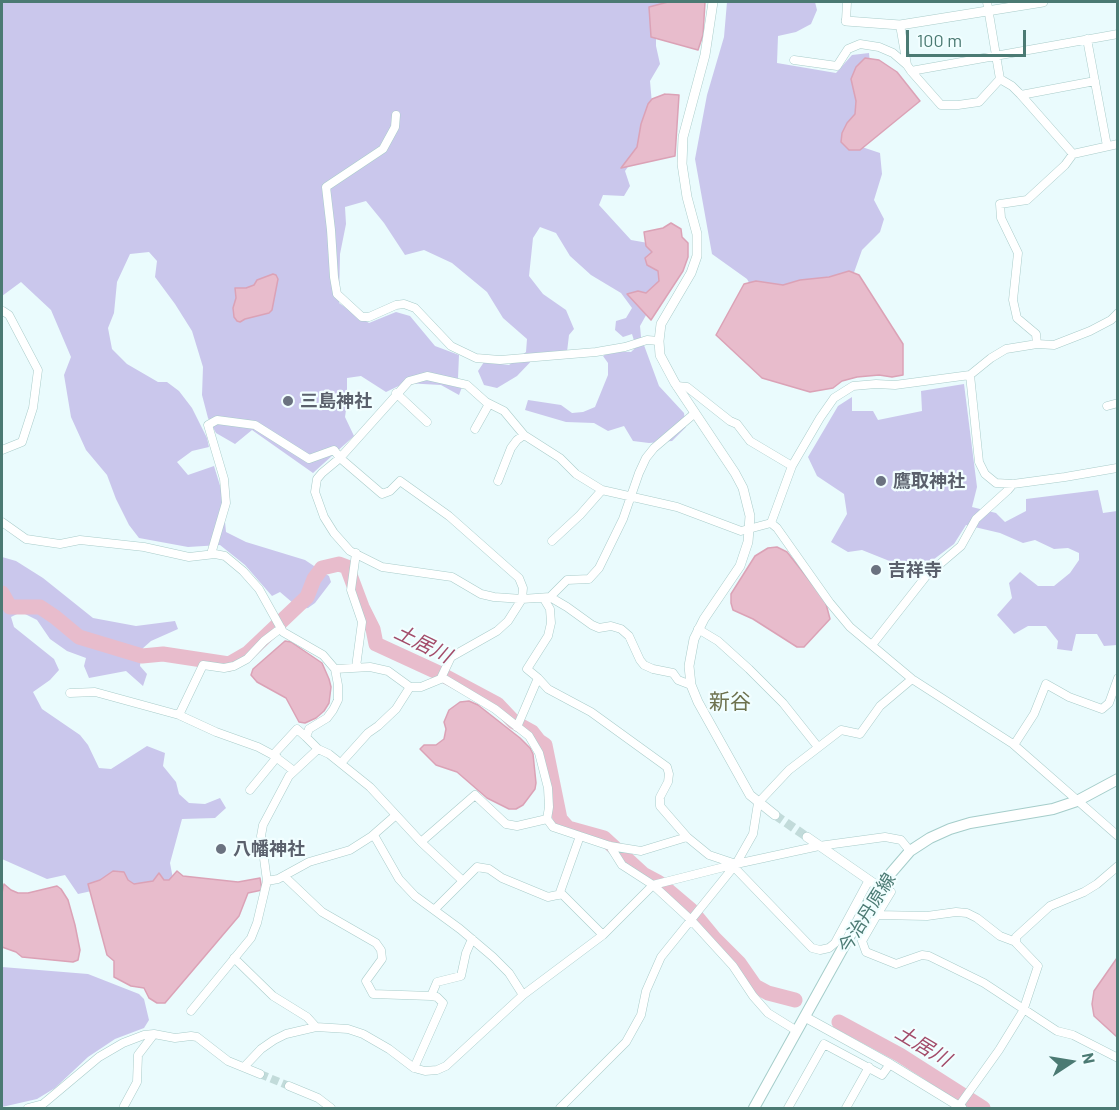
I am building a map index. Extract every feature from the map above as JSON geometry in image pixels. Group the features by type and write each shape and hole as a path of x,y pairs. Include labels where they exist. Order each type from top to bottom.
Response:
{"main road":[{"name":"今治丹原線","path":"754,1108 864,910 879,887 910,851 950,829 970,823 1053,809 1100,791 1118,779"}],"street":[{"path":"713,2 705,56 683,137 682,164 687,197 697,234 697,256 691,273 661,324 660,355 677,386 743,488 750,528 747,548 740,566 698,629 690,653 691,685 744,785 758,803 775,815"},
{"path":"847,2 846,21 900,25 987,6 1043,2"},
{"path":"987,6 1000,79 1021,95 1073,154"},
{"path":"900,25 909,68"},
{"path":"909,68 1118,34"},
{"path":"1087,39 1107,146"},
{"path":"794,60 837,66 848,49 860,44 879,47 893,53 941,105 979,102 1000,79"},
{"path":"1021,95 1095,81"},
{"path":"396,115 395,127 383,149 326,187 337,294 362,317 369,317 396,305 404,304 415,308 451,346 476,358 488,359 596,352 648,340 659,340"},
{"path":"1037,344 1036,334 1017,318 1013,300 1018,253 1001,218 1000,204 1027,200 1065,165 1073,154 1118,144"},
{"path":"2,450 22,442 33,408 38,370 9,315 3,310"},
{"path":"771,523 792,466 820,418 834,398 853,386 895,385 970,375 1006,349 1037,344 1054,345 1090,332 1111,320 1118,313"},
{"path":"970,375 979,462 984,474 996,483 1013,484 1117,468"},
{"path":"691,685 678,680 673,673 644,665 629,636 621,629 611,626 599,628 567,607 547,598 494,597 481,594 452,577 371,564 343,545 334,533 324,517 315,492 317,479 367,429 396,393 409,381 427,376 467,386 489,404 504,411 524,435 560,458 576,474 602,490 677,507 741,531 771,523"},
{"path":"677,386 687,387 737,424 750,441 792,466"},
{"path":"396,393 427,422"},
{"path":"1107,406 1118,403"},
{"path":"475,429 489,404"},
{"path":"547,598 567,580 590,579 599,568 624,519 646,458 654,448 695,413"},
{"path":"211,554 226,503 224,479 208,425 217,420 255,425 309,459 334,450 340,458 382,494 390,491 400,481 449,516 519,578 523,588 522,599 508,621 497,631 451,657 442,678 420,687 410,687 388,671 370,667 335,669"},
{"path":"498,481 511,448 524,435"},
{"path":"872,645 927,576 960,546 976,519 1013,484"},
{"path":"552,541 602,490"},
{"path":"2,522 26,539 60,544 80,540 144,547 189,557 211,554 225,556 253,581 283,632 323,655 335,669 338,700 327,718 309,729 306,737"},
{"path":"771,523 850,627 912,679 1014,745 1118,836"},
{"path":"356,554 351,590 362,622 356,667"},
{"path":"547,598 551,623 548,636 527,669 548,689 591,712 667,767 668,782 660,797 660,806 687,837 709,855 735,865 812,948 820,950 829,948 835,943 869,880"},
{"path":"179,715 203,665 224,668 234,666 247,659 264,641 281,628"},
{"path":"698,629 718,641 783,703 818,747"},
{"path":"442,678 495,709 529,736 539,753 548,788 547,819 553,827 610,846 641,851 687,837"},
{"path":"517,727 538,678"},
{"path":"1014,745 1034,714 1046,684 1069,697 1102,710 1109,703 1118,678"},
{"path":"560,1108 626,1042 641,1015 646,991 661,957 735,865 753,834 758,803 789,770 841,730 860,734 880,706 912,679"},
{"path":"341,764 368,733 396,708 410,687"},
{"path":"70,693 94,692 179,715 216,732 249,743 275,756 294,771"},
{"path":"250,790 297,729 318,749 370,787 421,842 463,881"},
{"path":"191,1011 251,938 267,881 261,836 263,825 289,776 318,749"},
{"path":"421,842 474,795 506,824 517,826 547,819"},
{"path":"267,881 284,876 309,862 350,850 372,836 396,815"},
{"path":"372,836 375,837 399,879 415,896 472,939 509,973 523,995"},
{"path":"559,895 580,836"},
{"path":"807,837 879,887 891,892 862,941 866,952 896,964 922,955 929,956 984,983 1024,1008 1036,1019 1118,1058"},
{"path":"244,1067 261,1049 286,1034 316,1028 348,1029 363,1034 389,1049 414,1068 425,1071 437,1070 447,1066 523,995 603,935 653,885 819,846 893,837 901,840 910,851"},
{"path":"610,846 622,865 653,885 691,920 733,966 753,996 768,1013 797,1031"},
{"path":"1016,942 1021,932 1050,906 1084,892 1118,866"},
{"path":"434,910 477,867 489,869 502,878 548,897 562,894 603,935"},
{"path":"284,876 322,912 376,943 381,950 382,959 366,981 373,994 437,997 443,1006 414,1068"},
{"path":"805,1017 961,1105 999,1050 1024,1008 1038,966 1016,942 1000,936 977,918 967,914 956,912 927,916 877,915"},
{"path":"431,996 437,982 461,976 472,939"},
{"path":"234,958 273,996 307,1017 316,1028"},
{"path":"124,1106 137,1082 138,1055 154,1034"},
{"path":"28,1108 43,1104 99,1057 123,1043 144,1035 154,1034 175,1038 197,1037 228,1061 260,1074"},
{"path":"788,1108 824,1044 882,1075 890,1064"},
{"path":"846,1108 868,1067"},
{"path":"290,1086 318,1098 331,1108"}],"shaded area":[{"path":"2,2 673,2 656,13 656,46 660,64 650,81 652,104 640,150 625,171 630,186 624,196 603,195 599,205 631,240 648,243 662,269 664,283 640,326 641,337 659,386 684,413 686,427 672,441 649,443 633,441 624,426 608,431 594,423 566,422 525,410 528,400 561,405 572,413 583,412 595,407 608,375 608,363 603,356 612,351 631,352 636,347 632,334 623,337 615,330 616,321 626,318 632,308 621,293 591,275 570,256 556,233 540,227 533,238 529,276 543,294 566,310 574,329 569,335 567,352 539,353 517,376 497,388 484,385 478,371 484,362 509,365 526,352 527,339 503,318 487,292 452,263 424,250 405,255 366,201 345,207 346,224 340,254 339,303 369,323 396,312 410,316 435,346 459,355 458,378 462,387 459,395 441,385 405,383 386,392 361,376 347,378 345,417 354,436 313,473 252,430 235,444 216,433 208,418 202,395 203,367 192,331 155,277 157,261 149,252 130,254 117,282 114,313 108,328 112,349 127,364 158,382 167,382 179,391 192,408 209,447 192,451 177,462 188,475 214,466 222,492 226,532 246,542 305,560 329,576 331,582 315,603 308,608 300,609 280,592 272,596 245,565 220,545 188,547 139,538 129,525 107,475 86,450 71,417 64,375 71,357 51,310 21,282 2,296"},
{"path":"668,2 705,2 703,35 698,50 651,37 649,7"},
{"path":"727,2 815,2 817,10 811,24 796,32 778,36 777,63 836,73 852,55 869,53 870,64 850,143 880,153 882,174 874,200 884,219 880,232 862,250 851,281 756,295 747,279 712,254 695,159 707,95 724,37"},
{"path":"865,58 879,60 897,72 920,101 860,150 849,150 841,142 847,123 855,114 856,101 851,79 856,67"},
{"path":"665,94 679,95 675,156 621,168 637,147 641,124 648,104 652,99"},
{"path":"671,223 681,229 682,237 688,243 688,257 683,271 651,320 627,294 638,291 646,293 659,281 658,271 647,265 645,258 652,252 646,246 644,232 663,228"},
{"path":"849,271 859,275 903,344 903,375 857,377 842,381 833,388 810,392 762,378 716,335 744,284 756,281 783,285"},
{"path":"273,274 278,279 272,310 269,313 237,321 233,308 236,298 235,288 246,288 254,285 257,280"},
{"path":"964,384 977,487 972,507 996,513 1005,522 1026,511 1026,499 1098,490 1103,513 1117,511 1117,645 1104,646 1097,634 1076,634 1072,651 1057,649 1058,641 1046,626 1028,626 1014,634 997,615 1012,598 1009,583 1020,572 1038,586 1054,586 1070,573 1079,560 1079,553 1068,548 1054,549 1035,540 1023,543 1000,533 966,525 954,544 917,572 862,550 848,552 831,542 847,514 844,494 817,476 808,457 838,406 852,397 852,411 873,411 878,420 922,411 921,391"},
{"path":"777,547 787,552 825,600 830,619 804,647 797,647 753,619 733,610 731,603 731,594 755,556 768,548"},
{"path":"2,557 16,561 43,578 93,618 136,626 175,621 178,629 151,641 142,649 140,666 147,674 143,686 126,671 89,678 84,666 86,658 67,651 50,639 37,620 21,612 11,617 14,627 54,659 59,670 50,680 33,692 42,709 80,735 88,745 99,768 111,769 147,746 165,753 163,766 176,782 179,794 189,803 205,804 220,798 226,808 215,818 182,819 170,863 174,884 96,890 78,894 65,875 47,879 2,859"},
{"path":"285,641 291,642 322,663 331,687 329,703 324,711 305,723 299,722 286,698 257,682 251,675 253,669"},
{"path":"469,701 478,705 520,738 533,754 535,789 523,805 516,809 509,809 487,798 457,772 436,765 420,749 424,745 436,745 444,739 446,729 444,722 449,710 460,702"},
{"path":"113,871 124,872 128,880 134,884 153,881 159,873 164,880 169,880 177,871 183,876 238,882 260,878 262,890 248,893 239,916 165,1003 157,1003 149,998 144,988 131,986 114,977 114,961 107,955 88,884 100,880"},
{"path":"4,884 18,893 57,886 61,889 68,900 75,925 80,950 78,960 73,962 22,957 2,947"},
{"path":"1117,958 1117,1037 1094,1016 1092,1004 1094,991"},
{"path":"2,967 88,974 139,994 144,999 149,1020 144,1028 115,1039 88,1057 55,1088 37,1099 2,1107"}],"waterway":[{"name":"土居川","path":"2,593 10,607 40,607 79,637 142,656 163,654 229,664 248,653 307,597 314,579 322,568 339,564 347,567 373,629 376,644 439,673 497,704 514,722 532,732 545,745 560,819 568,828 604,838 643,874 658,882 691,910 739,963 755,986 768,993 795,1000"},
{"name":"土居川","path":"839,1022 900,1055 983,1108"}],"tunnel":[{"path":"775,815 807,837"},
{"path":"260,1074 289,1086"}],"place":[{"name":"三島神社","path":"288,401"},
{"name":"鷹取神社","path":"881,481"},
{"name":"吉祥寺","path":"876,570"},
{"name":"八幡神社","path":"221,849"}],"district":[{"name":"新谷","path":"730,702"}]}
